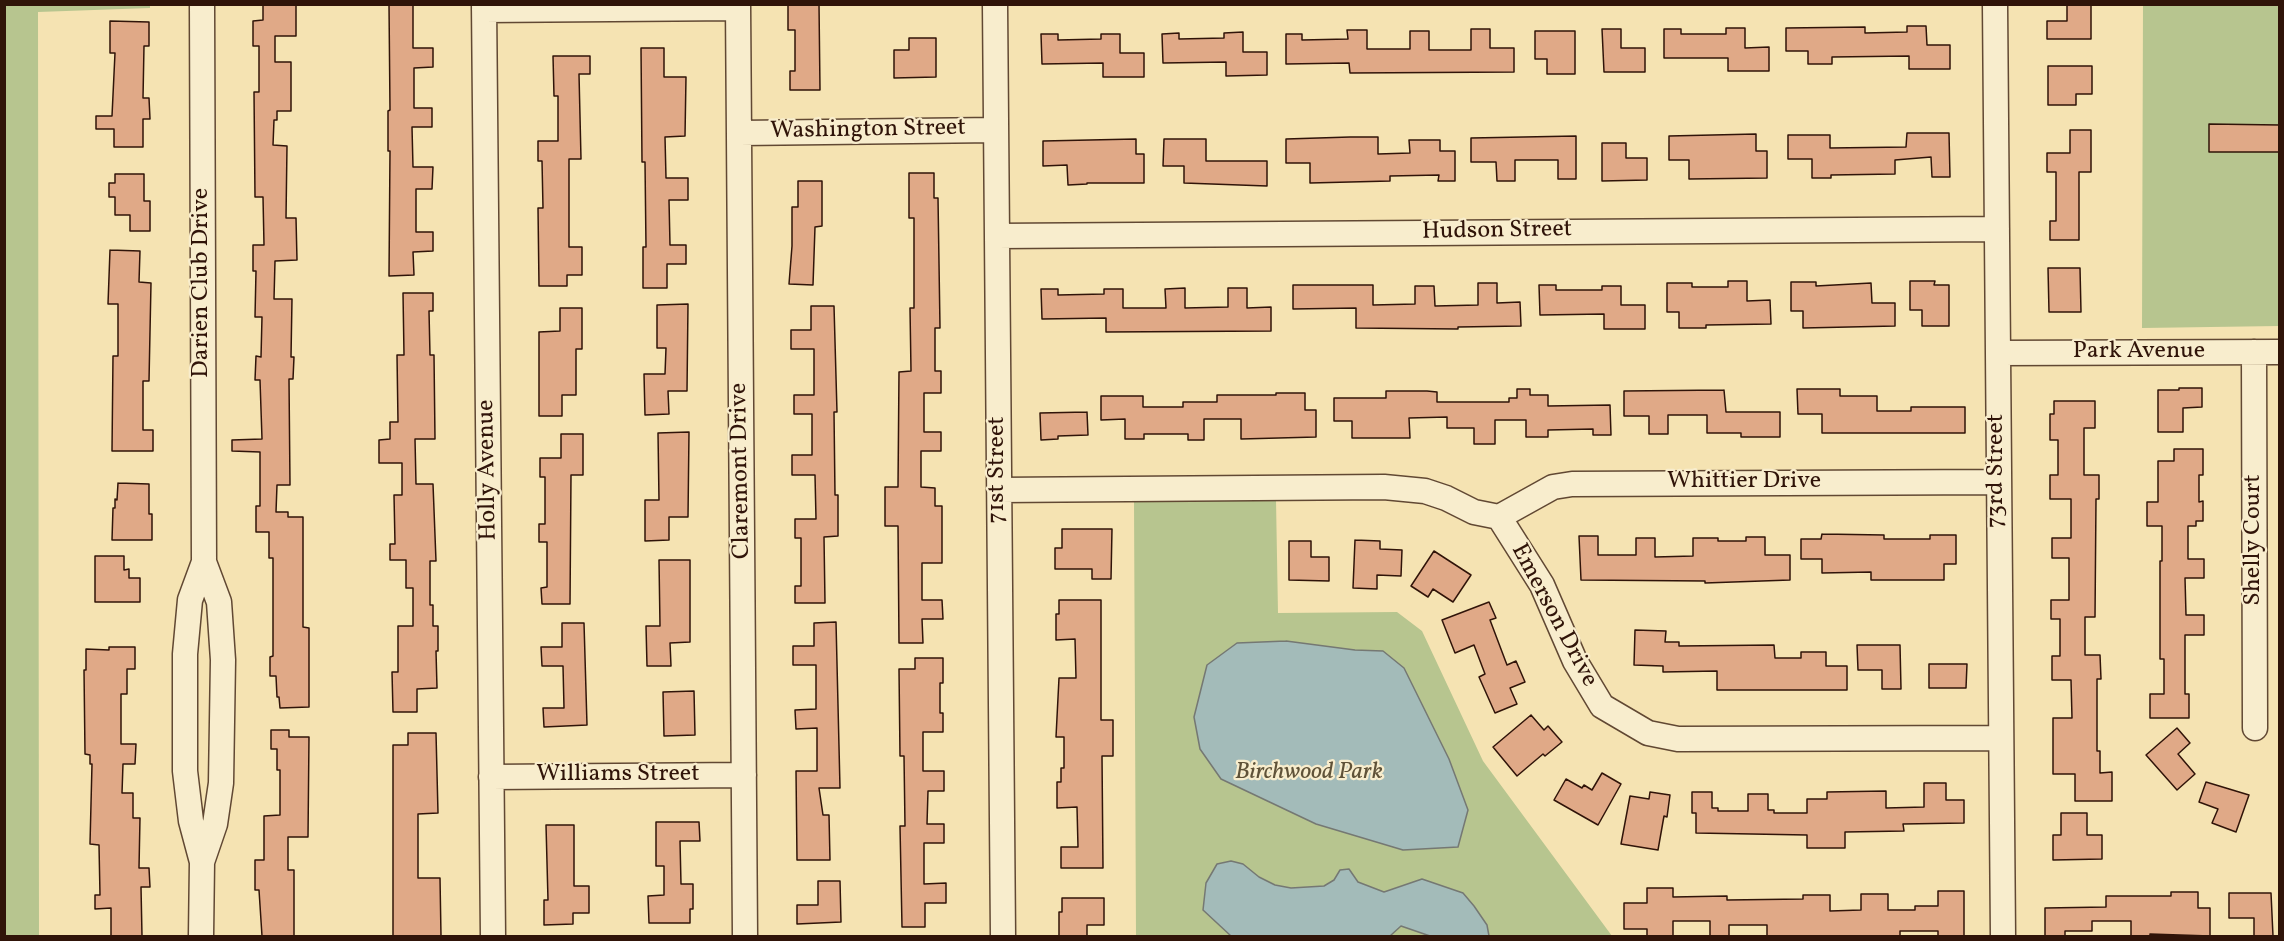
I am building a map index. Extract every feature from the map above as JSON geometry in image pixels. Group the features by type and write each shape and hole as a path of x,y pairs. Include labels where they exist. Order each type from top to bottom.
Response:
{"street":[{"name":"Darien Club Drive","path":"202,4 204,561 219,602 223,660 221,783 215,824 202,862"},
{"name":"71st Street","path":"995,4 1003,936"},
{"name":"73rd Street","path":"1995,4 1997,482 2003,936"},
{"path":"484,7 738,6"},
{"name":"Claremont Drive","path":"738,6 746,936"},
{"name":"Holly Avenue","path":"484,7 493,936"},
{"name":"Washington Street","path":"740,133 996,130"},
{"name":"Hudson Street","path":"997,236 1997,229"},
{"name":"Shelly Court","path":"2254,352 2255,728"},
{"name":"Park Avenue","path":"1998,353 2280,352"},
{"name":"Whittier Drive","path":"1499,517 1553,487 1572,484 1997,482"},
{"name":"Emerson Drive","path":"999,490 1384,487 1425,491 1446,498 1474,512 1499,517 1542,585 1575,661 1602,706 1648,733 1678,740 2001,738"},
{"name":"Darien Club Drive","path":"201,936 202,862 191,821 185,771 185,654 190,600 204,561"},
{"name":"Williams Street","path":"491,777 744,775"}],"green space":[{"path":"5,4 150,5 150,8 38,12 39,936 4,936"},
{"path":"2143,5 2279,5 2279,326 2142,328"},
{"name":"Birchwood Park","path":"1276,500 1278,613 1397,612 1422,631 1483,761 1612,936 1136,936 1134,501"}],"water":[{"path":"1286,641 1355,650 1383,651 1404,668 1449,759 1468,810 1458,847 1403,850 1316,824 1221,779 1200,749 1194,717 1207,665 1237,643"},
{"path":"1231,861 1243,864 1259,877 1275,885 1291,888 1324,886 1334,880 1340,870 1349,869 1358,882 1384,892 1422,879 1463,893 1487,925 1489,936 1430,936 1401,926 1390,936 1231,936 1203,910 1206,883 1217,864"}],"building":[{"path":"263,4 296,4 296,36 275,36 275,62 291,62 291,111 277,111 277,120 274,120 273,145 287,146 286,218 296,218 297,260 275,261 274,299 292,299 291,357 294,357 293,379 289,379 290,485 277,485 276,512 288,512 288,517 303,517 303,627 309,628 309,707 280,708 276,676 270,676 270,657 273,656 273,558 269,558 269,532 256,532 256,506 260,506 260,452 232,451 232,440 262,439 260,380 255,380 256,356 261,357 262,317 255,317 256,271 253,271 253,245 264,245 263,197 255,197 254,92 259,92 259,46 253,46 253,21 263,20"},
{"path":"389,4 413,4 413,48 433,48 433,67 414,68 414,108 432,108 432,127 412,127 413,167 433,167 432,189 416,189 416,232 433,232 433,251 413,252 414,275 389,276"},
{"path":"788,4 819,4 820,90 790,90 790,71 795,71 795,30 788,30"},
{"path":"2067,4 2091,4 2091,39 2047,39 2047,21 2067,21"},
{"path":"110,21 149,22 149,46 144,46 143,98 149,98 150,119 143,119 143,147 114,147 114,129 96,129 96,116 112,116 115,53 110,53"},
{"path":"1907,26 1926,26 1927,45 1950,45 1950,69 1909,69 1909,56 1832,57 1832,64 1808,64 1808,51 1786,51 1786,28 1865,27 1865,33 1907,32"},
{"path":"1726,28 1745,28 1745,48 1769,47 1769,71 1728,71 1728,58 1664,58 1664,29 1681,29 1681,34 1726,34"},
{"path":"1471,29 1490,29 1490,48 1514,48 1514,72 1350,73 1349,63 1286,64 1286,34 1302,34 1302,40 1348,39 1347,30 1367,30 1367,49 1410,49 1410,31 1429,31 1429,50 1471,50"},
{"path":"1602,29 1621,29 1621,48 1645,48 1645,72 1604,72"},
{"path":"1535,31 1575,31 1575,74 1547,74 1547,59 1535,59"},
{"path":"1243,32 1243,52 1267,52 1267,75 1226,76 1226,62 1163,63 1162,34 1179,33 1179,39 1224,38 1224,33"},
{"path":"1041,34 1058,34 1058,40 1101,39 1101,34 1120,34 1120,53 1144,53 1144,77 1103,77 1103,63 1042,64"},
{"path":"909,38 936,38 936,77 894,78 894,50 909,50"},
{"path":"641,48 664,48 664,77 686,77 685,136 665,137 666,178 688,178 688,200 669,200 670,245 686,245 686,264 667,264 667,288 643,288 643,247 646,247 645,162 642,162"},
{"path":"553,56 590,56 590,74 579,74 581,159 569,159 569,247 582,247 582,275 567,275 567,286 539,286 538,208 543,208 542,161 538,161 538,141 558,141 558,96 554,96"},
{"path":"2048,66 2092,66 2092,94 2076,94 2076,105 2048,105"},
{"path":"2209,124 2280,125 2280,152 2209,152"},
{"path":"2070,130 2091,130 2091,172 2079,172 2079,240 2050,240 2050,221 2056,221 2056,172 2047,172 2047,153 2070,153"},
{"path":"1907,133 1949,133 1950,177 1932,177 1931,157 1895,160 1895,174 1831,175 1831,178 1812,178 1812,159 1788,159 1788,135 1830,135 1830,148 1906,147"},
{"path":"1756,134 1756,151 1767,151 1767,178 1689,179 1689,160 1669,160 1669,136"},
{"path":"1576,136 1576,179 1558,179 1558,160 1515,160 1515,181 1497,181 1496,162 1471,162 1471,138"},
{"path":"1378,137 1378,154 1410,153 1409,140 1440,140 1440,151 1455,151 1455,181 1438,181 1439,175 1390,176 1390,181 1310,183 1310,163 1286,163 1286,139"},
{"path":"1136,139 1136,154 1144,154 1144,183 1068,185 1067,165 1043,166 1043,141"},
{"path":"1164,139 1206,139 1206,161 1267,161 1267,186 1184,183 1184,166 1163,166"},
{"path":"1602,143 1626,143 1626,158 1647,158 1647,180 1602,181"},
{"path":"909,173 934,173 934,198 938,198 940,328 935,328 935,371 941,371 941,393 924,393 924,432 941,432 941,451 921,451 921,487 935,488 935,506 942,506 942,563 922,563 922,600 942,600 943,619 922,619 923,643 899,643 898,526 885,526 885,487 898,487 899,372 911,371 910,308 914,308 914,218 909,218"},
{"path":"115,174 144,174 144,201 150,201 150,231 130,231 130,215 115,215 115,197 109,197 109,183 115,183"},
{"path":"798,181 822,181 822,226 815,227 813,285 789,284 792,207 798,207"},
{"path":"110,250 140,251 139,282 151,283 149,381 143,381 143,430 153,430 153,451 112,451 113,356 118,356 118,304 108,304"},
{"path":"2048,268 2080,268 2081,312 2049,312"},
{"path":"1728,281 1747,281 1747,301 1770,300 1771,324 1706,325 1706,328 1679,328 1679,312 1667,312 1667,283 1692,283 1692,287 1728,287"},
{"path":"1910,281 1935,281 1934,285 1949,285 1949,326 1922,326 1922,310 1910,310"},
{"path":"1791,282 1816,282 1816,286 1871,283 1872,303 1895,303 1895,326 1803,328 1803,311 1791,311"},
{"path":"1478,283 1497,283 1497,303 1520,302 1521,326 1458,327 1458,329 1356,328 1356,308 1293,309 1293,285 1373,285 1373,305 1415,304 1415,286 1434,286 1435,306 1478,305"},
{"path":"1539,285 1556,285 1556,290 1602,290 1602,286 1621,286 1621,305 1645,305 1645,329 1604,329 1604,314 1540,315"},
{"path":"1185,288 1185,308 1228,307 1228,288 1247,288 1247,308 1271,307 1271,331 1106,332 1106,318 1042,319 1041,289 1058,289 1058,295 1104,294 1104,289 1123,289 1123,308 1166,308 1165,289"},
{"path":"403,293 433,293 433,311 429,311 430,355 434,355 435,439 415,439 416,484 433,484 436,561 430,561 430,605 433,605 433,626 438,626 437,688 417,689 417,712 393,712 392,672 398,672 398,626 413,626 413,588 406,588 406,560 390,560 390,544 395,544 394,495 402,495 402,463 379,463 379,440 390,439 390,422 398,422 397,355 404,355"},
{"path":"688,304 687,391 668,391 669,414 645,415 644,374 665,374 666,348 657,348 657,305"},
{"path":"811,306 834,306 837,412 834,412 835,495 838,495 838,536 824,537 825,603 795,603 795,586 801,586 801,538 795,538 795,519 816,519 815,475 792,475 792,455 812,455 812,414 794,414 794,395 814,395 814,349 791,349 791,330 811,330"},
{"path":"560,308 582,308 582,349 576,349 576,395 562,395 562,416 539,416 539,332 560,331"},
{"path":"2179,388 2202,388 2202,407 2183,408 2183,432 2158,432 2158,390 2179,390"},
{"path":"1517,389 1530,389 1530,395 1548,395 1548,406 1610,405 1611,435 1593,435 1593,429 1548,430 1548,437 1526,437 1526,420 1495,420 1495,444 1474,444 1474,428 1447,428 1447,417 1409,418 1410,438 1352,438 1352,421 1334,421 1334,398 1386,398 1386,391 1427,391 1437,392 1437,402 1509,402 1509,398 1517,398"},
{"path":"1797,389 1840,389 1840,396 1877,396 1877,411 1911,411 1911,407 1965,407 1965,433 1822,433 1822,414 1798,414"},
{"path":"1724,390 1726,412 1780,412 1780,437 1741,437 1741,433 1707,433 1707,415 1668,415 1668,434 1649,434 1649,416 1624,416 1624,391"},
{"path":"1276,393 1305,393 1305,410 1316,410 1316,437 1241,439 1241,419 1204,419 1204,440 1188,440 1188,434 1144,434 1144,439 1125,439 1125,419 1101,420 1101,396 1143,396 1143,407 1183,407 1183,402 1217,402 1217,395 1276,395"},
{"path":"2054,401 2095,401 2095,428 2084,428 2084,475 2099,475 2099,499 2096,499 2095,617 2085,617 2085,655 2100,655 2101,679 2097,679 2097,751 2100,751 2100,773 2112,772 2112,801 2075,801 2075,774 2053,774 2053,718 2072,718 2071,680 2052,680 2052,656 2060,656 2060,619 2051,619 2051,600 2069,600 2069,558 2052,558 2052,538 2071,538 2071,499 2050,499 2050,475 2058,475 2058,440 2050,440 2050,414 2054,414"},
{"path":"1087,412 1088,435 1058,436 1058,439 1041,440 1040,413"},
{"path":"689,432 688,517 669,517 669,540 645,541 645,500 659,500 658,433"},
{"path":"561,434 583,434 583,475 571,475 570,604 542,604 541,588 547,587 547,542 539,542 539,524 545,524 545,477 540,477 540,458 561,458"},
{"path":"2174,449 2203,449 2203,475 2199,475 2199,502 2203,501 2203,521 2196,521 2196,526 2188,526 2188,559 2204,559 2204,578 2185,578 2186,615 2204,615 2204,635 2185,635 2185,694 2189,694 2189,718 2150,718 2150,694 2164,694 2164,659 2160,659 2162,526 2147,526 2147,502 2158,502 2158,461 2174,461"},
{"path":"118,483 149,484 152,540 112,540 113,508 115,508 115,499 117,500"},
{"path":"1062,529 1112,529 1111,579 1092,579 1092,569 1055,569 1055,548 1062,548"},
{"path":"1822,534 1884,535 1884,539 1930,539 1930,535 1956,535 1956,564 1944,564 1944,580 1871,580 1871,572 1822,573 1822,559 1801,559 1801,539 1821,539"},
{"path":"1579,536 1598,536 1598,555 1636,555 1636,538 1655,538 1655,557 1693,556 1693,538 1746,541 1746,537 1765,537 1765,555 1790,555 1790,580 1705,583 1705,581 1581,580"},
{"path":"1355,540 1380,541 1380,549 1402,550 1401,576 1377,575 1377,589 1353,588"},
{"path":"1289,541 1311,541 1311,557 1329,557 1329,581 1289,580"},
{"path":"1434,551 1471,575 1453,602 1433,589 1428,597 1411,586"},
{"path":"95,556 124,556 124,570 129,569 129,578 140,578 140,602 95,602"},
{"path":"659,560 690,560 690,642 670,643 671,666 647,666 646,626 660,626"},
{"path":"1059,600 1101,600 1101,720 1113,720 1113,756 1102,756 1103,868 1061,868 1061,847 1078,847 1077,807 1057,808 1057,782 1061,782 1061,768 1064,768 1064,737 1056,737 1059,678 1076,678 1075,639 1056,640 1056,614 1059,614"},
{"path":"1489,602 1496,618 1490,620 1507,665 1516,661 1525,682 1510,688 1517,704 1495,713 1479,677 1485,674 1474,645 1455,653 1442,620"},
{"path":"836,622 840,788 819,788 823,815 829,815 830,860 797,860 796,771 817,771 817,728 796,729 795,710 816,709 816,665 793,665 793,646 814,646 814,623"},
{"path":"562,623 584,623 587,725 544,727 543,708 564,708 563,666 542,666 541,647 562,647"},
{"path":"1635,630 1666,631 1665,642 1679,642 1679,646 1774,645 1775,658 1801,658 1801,652 1826,652 1826,666 1847,666 1847,690 1717,690 1717,671 1663,672 1663,666 1634,665"},
{"path":"1857,645 1900,645 1901,689 1882,689 1882,670 1858,670"},
{"path":"109,647 135,647 135,669 127,669 127,694 121,694 121,744 136,744 135,764 123,764 122,793 133,793 133,818 140,818 139,868 149,868 150,887 141,887 142,936 111,936 111,908 95,909 95,895 100,895 99,845 90,844 92,764 90,764 90,755 85,754 84,670 86,670 86,649 109,650"},
{"path":"915,658 943,658 940,713 943,713 943,732 923,732 923,771 944,771 944,791 928,791 927,824 944,824 944,843 924,843 924,884 946,883 946,903 925,903 925,927 902,927 900,826 905,826 904,756 900,756 899,669 915,669"},
{"path":"1929,664 1967,664 1966,688 1929,688"},
{"path":"694,691 695,735 664,736 663,692"},
{"path":"1531,715 1544,730 1548,726 1562,742 1545,756 1543,754 1517,776 1493,747"},
{"path":"2177,728 2190,743 2178,754 2195,774 2177,790 2146,755"},
{"path":"271,730 289,730 289,737 309,737 308,837 288,837 288,870 294,870 294,936 262,936 259,890 255,890 255,860 264,860 264,816 280,815 280,770 277,770 277,749 271,749"},
{"path":"408,733 436,733 438,813 418,814 418,878 440,878 441,936 393,936 393,745 408,745"},
{"path":"1602,773 1621,784 1598,825 1554,800 1566,779 1582,788 1584,785 1592,790"},
{"path":"2206,782 2249,795 2236,832 2212,823 2218,809 2199,802"},
{"path":"1924,783 1946,783 1946,800 1964,800 1964,823 1903,824 1904,831 1845,832 1845,848 1807,848 1807,835 1696,833 1696,813 1692,813 1692,792 1712,792 1712,808 1718,808 1718,811 1748,811 1748,794 1768,794 1768,810 1774,810 1774,813 1807,813 1807,799 1827,799 1827,792 1886,791 1886,808 1924,807"},
{"path":"1650,792 1670,795 1658,850 1621,844 1630,796 1649,799"},
{"path":"2061,813 2087,813 2087,835 2102,835 2102,859 2053,860 2053,835 2061,835"},
{"path":"656,822 699,822 700,841 680,841 681,884 693,884 693,909 690,909 690,923 649,923 648,896 664,895 664,866 656,866"},
{"path":"546,825 574,825 574,886 589,886 589,913 573,913 573,924 544,925 544,900 548,900"},
{"path":"818,881 840,881 841,922 797,924 797,905 818,905"},
{"path":"1647,888 1673,888 1673,897 1727,896 1727,900 1803,899 1803,895 1830,895 1830,911 1861,910 1861,894 1888,894 1888,910 1915,910 1915,906 1938,906 1938,891 1964,891 1964,936 1938,936 1938,931 1900,931 1900,936 1767,936 1767,925 1729,925 1729,936 1710,936 1710,921 1673,921 1673,936 1647,936 1647,929 1624,929 1624,903 1647,903"},
{"path":"2171,892 2198,892 2198,908 2210,908 2210,936 2150,934 2150,936 2131,936 2131,921 2092,921 2092,931 2065,931 2065,936 2045,936 2045,908 2106,907 2106,896 2171,896"},
{"path":"2229,893 2271,893 2273,936 2254,936 2254,918 2229,918"},
{"path":"1062,898 1104,898 1104,925 1087,925 1087,936 1059,936 1059,912 1062,912"}]}
